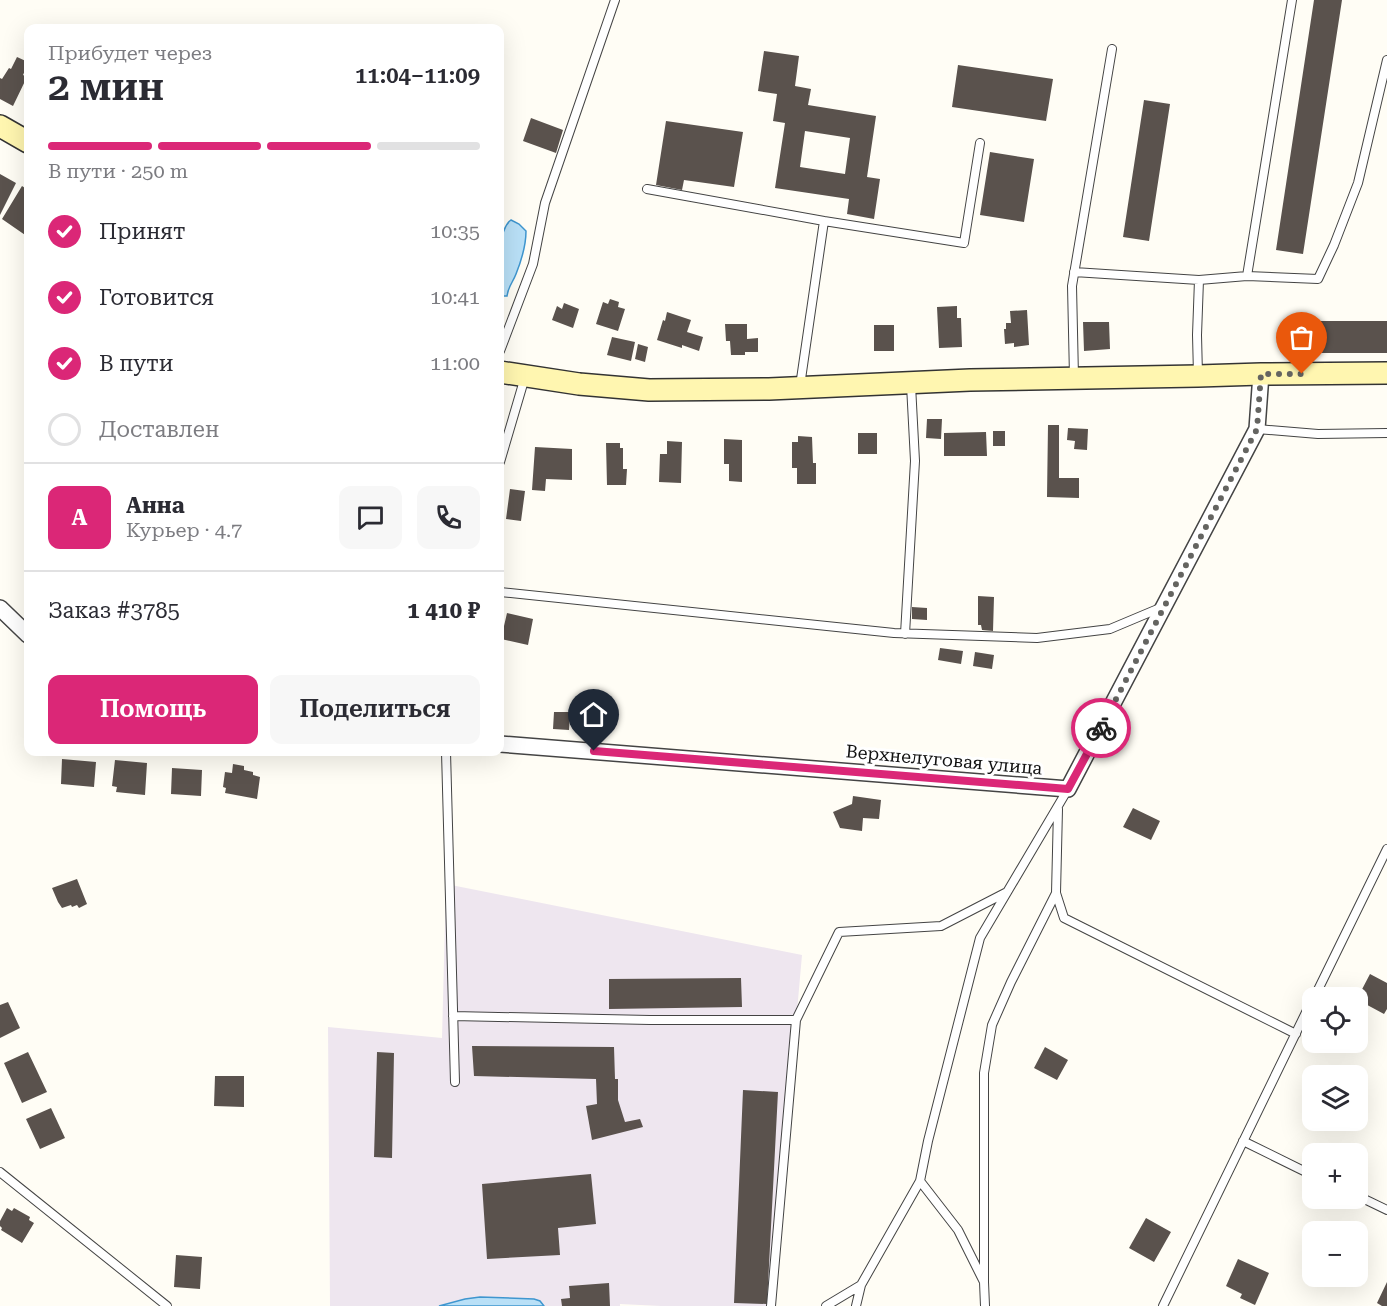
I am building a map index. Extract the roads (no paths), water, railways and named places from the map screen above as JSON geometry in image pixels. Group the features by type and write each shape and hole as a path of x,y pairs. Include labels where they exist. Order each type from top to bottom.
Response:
{"main road":[{"path":"0,126 24,140"},
{"path":"504,372 579,384 649,390 769,389 970,380 1261,374 1387,374"}],"street":[{"path":"1068,789 1257,429 1261,374"},
{"path":"0,608 24,631"},
{"name":"Верхнелуговая улица","path":"504,744 1068,789"}],"lane":[{"path":"504,340 532,264 545,203 615,0"},
{"path":"1247,276 1292,0"},
{"path":"1074,379 1072,286 1112,49"},
{"path":"1074,272 1199,280 1247,276 1318,279 1358,183 1387,60"},
{"path":"647,189 824,221 964,243 980,143"},
{"path":"799,387 824,221"},
{"path":"1198,376 1199,280"},
{"path":"504,449 526,375"},
{"path":"905,634 915,461 911,384"},
{"path":"1257,429 1318,434 1387,433"},
{"path":"504,592 905,634 1037,638 1110,629 1165,606"},
{"path":"446,756 454,1082"},
{"path":"856,1306 861,1285 920,1180 980,938 1068,789"},
{"path":"1058,807 1056,893 1064,918 1296,1034"},
{"path":"1319,987 1387,849"},
{"path":"771,1306 796,1020 839,932 941,926 1007,892"},
{"path":"985,1306 984,1073 992,1026 1011,982 1056,893"},
{"path":"453,1017 796,1020"},
{"path":"1163,1306 1302,1022"},
{"path":"1244,1142 1302,1170"},
{"path":"0,1172 167,1306"},
{"path":"920,1180 958,1230 984,1282"},
{"path":"1368,1201 1387,1210"},
{"path":"826,1306 861,1285"}],"water":[{"path":"511,220 526,231 520,263 507,296 504,296 504,231"},
{"path":"480,1297 534,1299 540,1301 544,1306 439,1306"}]}
